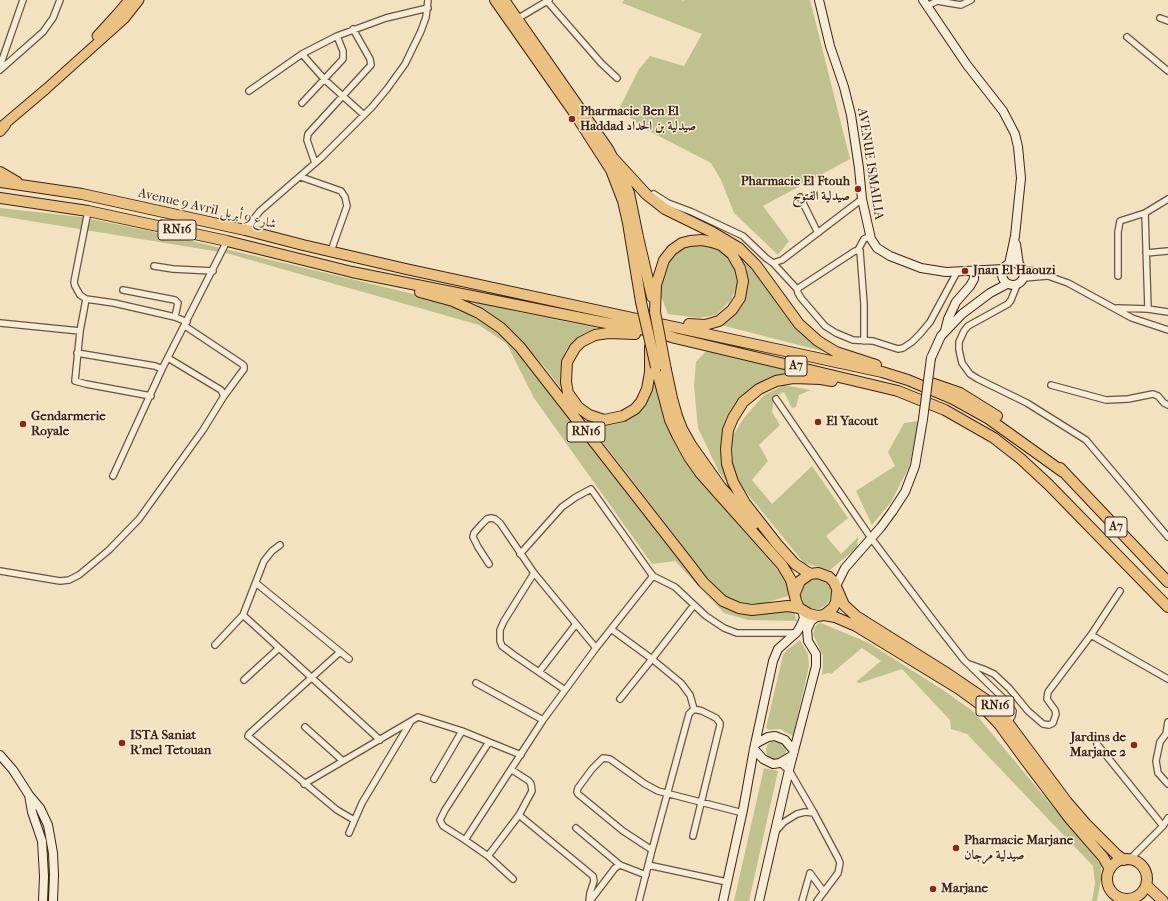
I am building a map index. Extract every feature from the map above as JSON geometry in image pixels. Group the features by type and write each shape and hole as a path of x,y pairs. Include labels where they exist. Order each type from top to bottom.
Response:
{"highway":[{"name":"RN16","path":"352,272 362,278 453,301 479,313 497,326 520,347 532,361 675,548 703,582 721,599 734,606 752,610 788,606 801,609 809,614 838,618 856,626 981,705 1000,724 1070,819 1103,857 1110,869 1108,881 1113,892 1125,899 1141,898 1147,880 1145,870 1139,863 1127,860 1117,855 1090,828 1067,802 996,708 983,697 856,616 844,605 836,587 829,577 818,573 810,574 789,560 775,547 720,486 682,430 650,339 641,302 623,201 611,170 575,114 495,0"},
{"path":"504,0 614,158 646,194 665,209 712,232 739,248 756,264 799,324 818,341 836,352 925,380 960,393 1025,436 1053,459 1063,472"},
{"path":"614,158 629,193 656,312"},
{"path":"0,172 22,185"},
{"name":"Avenue 9 Avril شارع 9 أبريل","path":"0,182 82,194 245,230 406,269"},
{"name":"Avenue 9 Avril شارع 9 أبريل","path":"0,198 88,211 227,241 352,272"},
{"name":"RN16","path":"406,269 489,281 694,325 705,325 719,321 732,310 740,298 742,281 740,268 732,254 721,245 702,240 686,242 672,250 664,260 656,285 656,312 661,369 670,420 689,457 706,480 782,565 791,580 796,601 801,609"},
{"name":"A7","path":"406,269 882,372 953,399 989,419 1063,472 1168,582"},
{"name":"A7","path":"352,272 651,331 898,391 945,410 994,438 1021,459 1049,485 1168,606"},
{"path":"650,339 649,382 645,395 635,409 623,416 604,420 589,415 578,407 568,393 566,373 567,362 570,354 581,342 595,334 608,333 675,338"},
{"path":"795,564 777,544 746,503 732,482 727,464 726,448 728,430 732,418 743,402 758,389 776,381 793,378 821,379 855,385 906,399 939,411 980,436 1049,485"},
{"path":"795,593 800,581 810,574"},
{"path":"821,615 832,608 836,602 838,595 836,587"},
{"path":"1110,869 1114,865 1127,860"},
{"path":"1146,885 1163,901"}],"main road":[{"path":"1,126 46,90 119,23 136,0"}],"street":[{"path":"0,66 22,0"},
{"path":"0,70 43,32 52,18 60,0"},
{"path":"245,230 260,211 301,177 364,115 387,89 405,64 421,32 428,8 428,0"},
{"path":"517,18 548,0 601,63 617,78"},
{"name":"AVENUE ISMAILIA","path":"819,0 830,46 852,116 862,199 870,236 877,248 890,256 921,268 934,271 957,272 978,270 1007,277 1022,270"},
{"path":"971,0 961,5 937,1 925,3 968,65 1003,111 1014,134 1018,147 1021,178 1016,236 1007,277 1011,300 1004,307 968,326 961,336 958,350 962,363 966,369 978,378 1027,403 1086,440 1167,535"},
{"path":"249,91 302,54 337,36 386,18 428,8"},
{"path":"1160,18 1168,21"},
{"path":"315,163 307,140 308,134 371,64 370,59 353,29"},
{"path":"302,103 344,58 337,36"},
{"path":"1127,37 1168,71"},
{"path":"302,54 325,80 364,115"},
{"path":"301,177 341,191 345,196 347,206 332,251"},
{"path":"631,177 658,198 743,236 773,263 798,289 798,293 801,298 825,326 836,334 845,338 873,342 898,349 903,348 912,342 930,322 957,272"},
{"path":"800,198 818,232"},
{"path":"773,263 782,260 862,199"},
{"path":"1118,276 1118,232 1120,220 1145,213 1168,199"},
{"path":"0,570 60,581 69,580 79,575 109,550 140,519 244,369 242,364 175,317 114,303 86,300 77,291 74,282 88,211"},
{"path":"1145,213 1148,309"},
{"path":"798,289 855,250 858,250 864,239 870,236"},
{"path":"1007,277 1022,281 1022,270 1016,236"},
{"path":"113,476 151,396 162,369 227,241"},
{"path":"858,250 861,253 864,304 864,341"},
{"path":"1146,253 1168,251"},
{"path":"154,266 179,270 213,271"},
{"path":"945,331 948,319 956,302 970,286 978,270"},
{"path":"1022,270 1049,276 1076,286 1125,315 1168,330"},
{"path":"836,587 845,568 881,527 901,499 912,475 915,466 923,419 931,358 938,342 945,331 962,314 990,293 1007,277"},
{"path":"123,290 175,300 178,304 175,317"},
{"path":"86,300 77,353 75,381 151,396"},
{"path":"1115,308 1148,309 1168,312"},
{"path":"0,323 80,331"},
{"path":"77,353 155,366 162,369"},
{"path":"168,358 220,390 224,396"},
{"path":"1051,385 1106,400 1128,399 1153,394 1158,396 1168,405"},
{"path":"776,399 871,538 939,628 968,664 1000,694 1012,708 1012,716 1008,723"},
{"path":"520,554 562,507 591,489 654,576 675,587 694,605 724,628 737,633 790,634 797,632"},
{"path":"489,564 473,537 474,533 482,524 487,519 491,518 500,523 534,573 596,648"},
{"path":"215,645 243,615 264,561 267,556 280,546"},
{"path":"829,577 845,568"},
{"path":"534,573 504,621 499,635 502,646 565,690"},
{"path":"466,840 543,720 596,648 654,576"},
{"path":"256,583 349,659"},
{"path":"968,664 983,668 994,674 1009,688 1028,711 1043,724 1049,725 1052,723 1056,710 1046,699 1047,695 1091,635 1120,591"},
{"path":"620,699 694,605"},
{"path":"723,901 743,813 755,746 773,662 778,649 797,632 804,618 801,609"},
{"path":"243,615 380,740"},
{"path":"759,901 789,770 816,666 816,654 808,641 807,630 811,621 821,615"},
{"path":"539,672 576,624"},
{"path":"611,629 682,683 690,694 694,709"},
{"path":"775,634 782,640 782,645"},
{"path":"1091,635 1168,679"},
{"path":"244,680 279,648"},
{"path":"340,652 248,736 304,784 337,810 354,820"},
{"path":"476,683 543,720"},
{"path":"639,901 689,714 694,709"},
{"path":"693,836 720,725 716,718 694,709"},
{"path":"304,784 418,717 462,731 521,755"},
{"path":"349,833 362,803 411,722"},
{"path":"1168,722 1167,734 1160,742 1156,766 1158,773 1168,784"},
{"path":"306,727 343,761"},
{"path":"434,779 462,731"},
{"path":"755,746 768,737 778,737 785,740 794,753"},
{"path":"489,742 440,820 443,826 488,856 513,879"},
{"path":"1097,744 1163,826"},
{"path":"755,746 766,762 773,764 780,763 794,753"},
{"path":"0,755 13,770 29,795 40,808 50,832 54,875 53,901"},
{"path":"652,850 623,831 582,798 577,792 592,769 605,757 653,789 743,813"},
{"path":"780,763 789,770 814,813 840,863 838,873 816,901"},
{"path":"488,856 519,815 530,796 532,787 529,781 512,770"},
{"path":"29,795 32,812 42,841 44,876 43,901"},
{"path":"775,832 784,822 797,814 805,812 814,813"},
{"path":"519,815 593,876 594,881 590,892 590,901"},
{"path":"1127,860 1163,826 1168,818"},
{"path":"576,828 620,865 646,875"},
{"path":"590,901 614,868 620,865"},
{"path":"648,865 727,882"},
{"path":"802,901 810,873 824,892"}],"green space":[{"path":"624,0 810,0 850,159 763,206 789,241 778,255 734,213 721,180 711,163 645,129 619,109 639,69 650,56 684,66 702,34 622,3"},
{"path":"0,208 81,217 150,231 443,301 464,310 499,332 534,367 723,602 793,610 797,621 748,620 724,613 675,561 652,564 534,398 507,344 479,325 226,253 0,216"},
{"path":"705,243 726,254 734,266 738,282 731,300 716,315 699,318 668,314 660,293 664,272 670,257 678,248"},
{"path":"740,253 782,306 834,354 721,325 735,314 747,291 747,268"},
{"path":"469,299 514,311 597,328 581,335 566,350 561,367 562,385 588,415 610,417 633,409 653,375 666,422 691,470 788,582 788,596 761,604 736,602 723,595 707,577 547,370 528,348 504,325"},
{"path":"707,350 800,373 772,376 753,387 740,397 727,416 721,440 722,464 732,489 719,472 698,428 694,386 696,362"},
{"path":"784,385 811,390 799,395 796,407 792,408 784,392 774,397 772,412 780,425 759,445 768,461 752,480 772,504 812,466 848,518 826,536 841,554 858,537 857,548 830,570 804,563 742,487 733,468 732,437 743,419 764,395"},
{"path":"919,421 909,467 891,502 872,525 856,491 895,466 888,452 904,423"},
{"path":"815,577 826,582 831,593 826,604 815,609 804,604 799,593 804,582"},
{"path":"821,623 869,643 943,690 974,712 1101,865 1101,880 1097,901 1092,901 1095,883 1093,866 967,734 951,729 950,720 902,669 860,683 856,682 881,661 862,648 831,674 828,673 822,675 823,656 813,634 817,624"},
{"path":"800,640 808,654 809,666 793,736 780,729 769,730 766,728 783,655"},
{"path":"776,740 783,743 786,750 783,757 776,760 769,757 766,750 769,743"},
{"path":"764,768 778,771 749,901 734,901"}],"place":[{"name":"Pharmacie Ben El Haddad صيدلية بن الحداد","path":"572,119"},
{"name":"Pharmacie El Ftouh صيدلية الفتوح","path":"858,189"},
{"name":"Jnan El Haouzi","path":"965,271"},
{"name":"El Yacout","path":"818,422"},
{"name":"Gendarmerie Royale","path":"23,424"},
{"name":"ISTA Saniat R’mel Tetouan","path":"122,743"},
{"name":"Jardins de Marjane 2","path":"1134,745"},
{"name":"Pharmacie Marjane صيدلية مرجان","path":"956,848"},
{"name":"Marjane","path":"933,889"}]}
